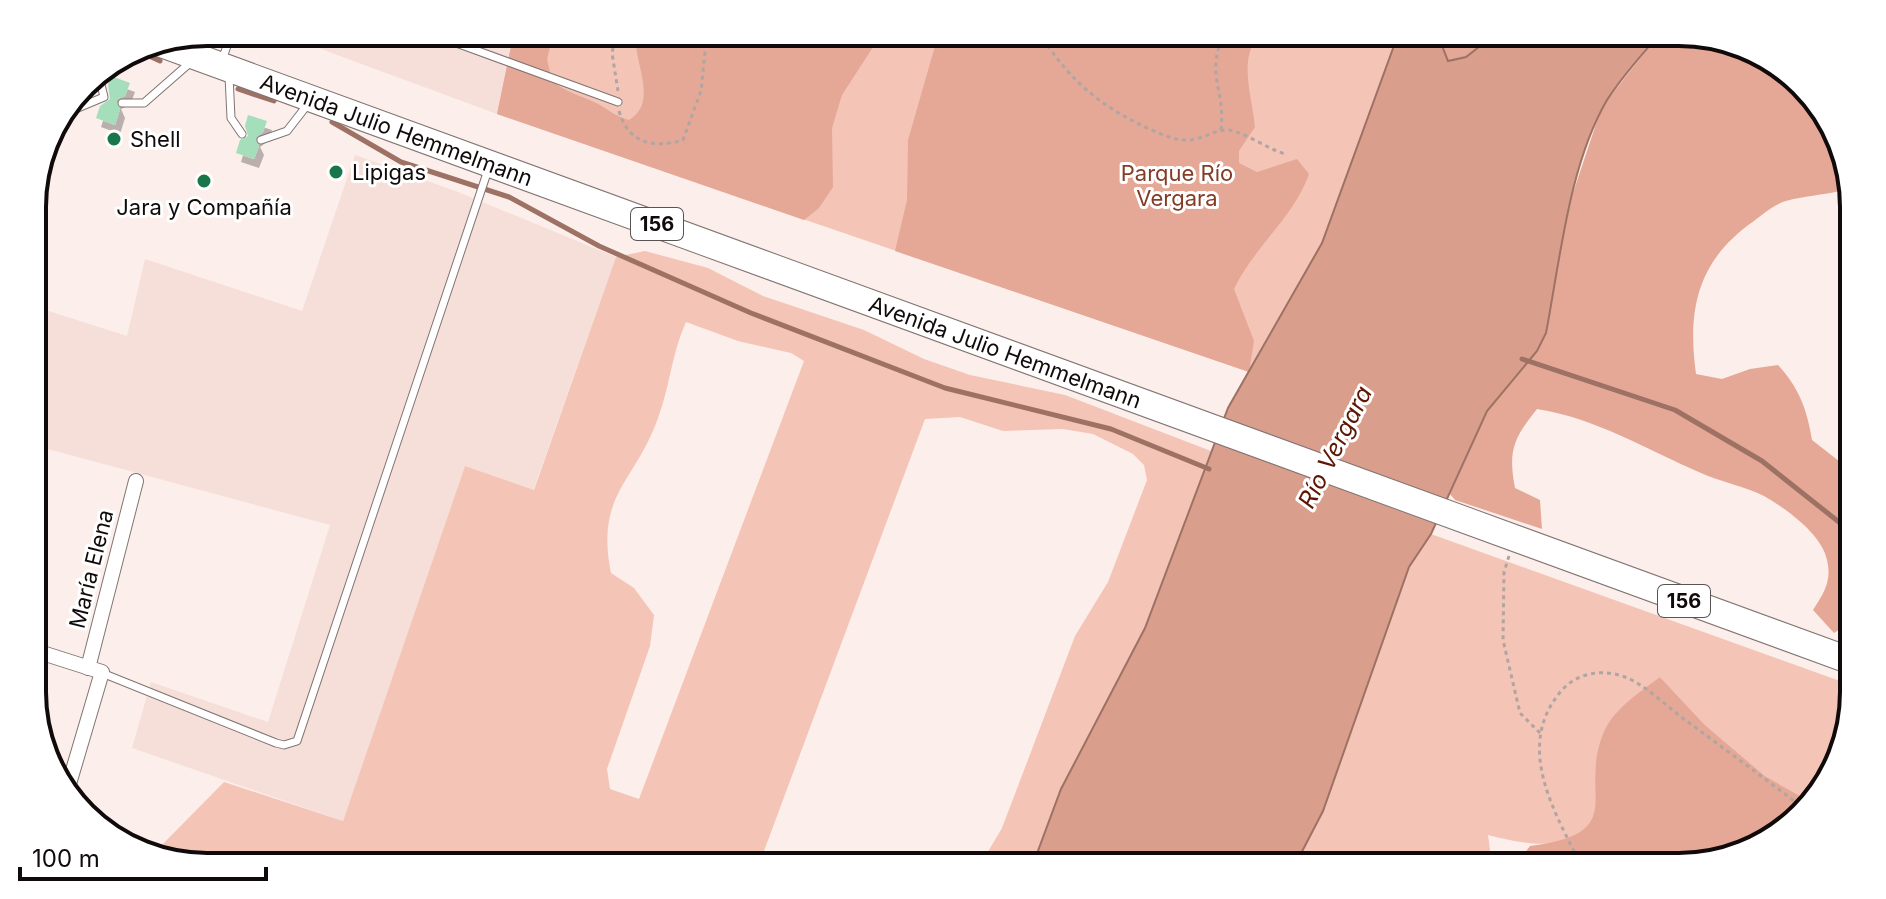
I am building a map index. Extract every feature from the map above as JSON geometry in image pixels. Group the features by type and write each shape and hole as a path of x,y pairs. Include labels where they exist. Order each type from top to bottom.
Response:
{"highway":[{"name":"Avenida Julio Hemmelmann","path":"175,49 1156,410 1840,657"}],"street":[{"name":"María Elena","path":"70,776 136,481"},
{"path":"46,654 95,670"}],"lane":[{"path":"122,103 144,103 215,64 223,46"},
{"path":"464,46 618,102"},
{"path":"215,64 231,118 242,134"},
{"path":"81,107 104,97 101,86"},
{"path":"261,140 287,131 311,100"},
{"path":"95,670 276,743 284,745 297,741 490,164"}],"path":[{"path":"613,46 618,102 625,129 635,139 653,145 683,140 701,91 706,46"},
{"path":"1050,46 1083,88 1107,108 1161,134 1187,140 1221,130 1233,131 1285,154"},
{"path":"1220,46 1213,67 1223,111 1221,130"},
{"path":"1515,539 1504,572 1503,640 1520,713 1540,733"},
{"path":"1575,853 1546,793 1539,760 1540,733 1545,717 1571,681 1604,671 1628,678 1656,696 1796,802"}],"shaded area":[{"path":"313,46 511,46 497,114"},
{"path":"355,155 458,192 616,257 533,491 465,466 343,821 132,748 151,682 268,722 330,525 46,449 46,310 127,336 145,259 302,311"}],"green space":[{"name":"Parque Río Vergara","path":"511,46 1394,46 1322,243 1249,372 497,114"},
{"path":"511,46 550,46 547,59 552,81 629,120 638,112 644,92 636,46 874,46 842,95 832,128 833,187 819,208 804,220 497,114"},
{"path":"935,46 1253,46 1248,77 1255,127 1239,151 1239,163 1257,172 1297,159 1309,174 1294,204 1252,259 1234,289 1254,341 1249,372 895,251 907,200 908,140"},
{"path":"1442,46 1480,46 1466,57 1448,61"},
{"path":"1650,46 1710,49 1740,58 1777,79 1807,109 1828,146 1839,191 1778,204 1735,236 1709,269 1701,287 1693,328 1696,374 1722,379 1750,369 1778,365 1801,400 1812,440 1840,462 1840,629 1834,633 1813,610 1828,581 1828,567 1824,550 1802,523 1782,507 1749,489 1701,473 1580,420 1537,409 1514,446 1512,464 1515,488 1540,500 1542,529 1455,500 1450,494 1487,411 1537,351 1572,196 1598,118 1608,99"},
{"path":"645,251 708,268 763,296 864,330 924,359 970,375 1065,395 1211,451 1145,628 1061,789 1037,853 987,853 1002,828 1075,636 1108,582 1147,480 1144,465 1133,454 1093,434 1063,429 1003,431 960,417 925,419 763,853 197,853 161,846 224,782 343,821 465,466 534,490 616,257","holes":["686,322 738,341 791,353 804,361 639,799 610,789 607,769 650,646 654,615 634,588 611,573 608,525 620,490 658,418"]},
{"path":"1431,534 1840,681 1839,713 1828,753 1801,797 1765,776 1705,725 1660,677 1597,762 1599,805 1589,826 1577,835 1549,844 1518,842 1488,835 1489,853 1301,853 1323,811 1409,567"},
{"path":"1660,677 1705,725 1765,776 1801,797 1768,826 1710,850 1689,853 1525,853 1530,846 1561,840 1580,832 1591,821 1595,808 1597,756 1603,734 1620,709"}],"water":[{"name":"Río Vergara","path":"1394,46 1442,46 1448,61 1466,57 1480,46 1649,46 1613,91 1594,126 1575,183 1546,333 1537,351 1487,411 1431,534 1409,567 1323,811 1301,853 1037,853 1061,789 1145,628 1228,408 1322,243"}],"building":[{"path":"113,77 130,83 125,96 116,100 120,109 115,125 96,118 100,106 110,99 108,85"},
{"path":"248,115 267,121 263,132 255,138 259,146 254,159 236,153 240,140 248,136 245,126"}],"waterway":[{"path":"151,57 160,61"},
{"path":"238,89 274,101"},
{"path":"332,122 401,162 509,197 599,246 751,313 945,388 1111,429 1209,469"},
{"path":"1522,359 1675,410 1762,461 1840,523"}],"place":[{"name":"Shell","path":"114,139"},
{"name":"Lipigas","path":"336,172"},
{"name":"Jara y Compañía","path":"204,181"}]}
